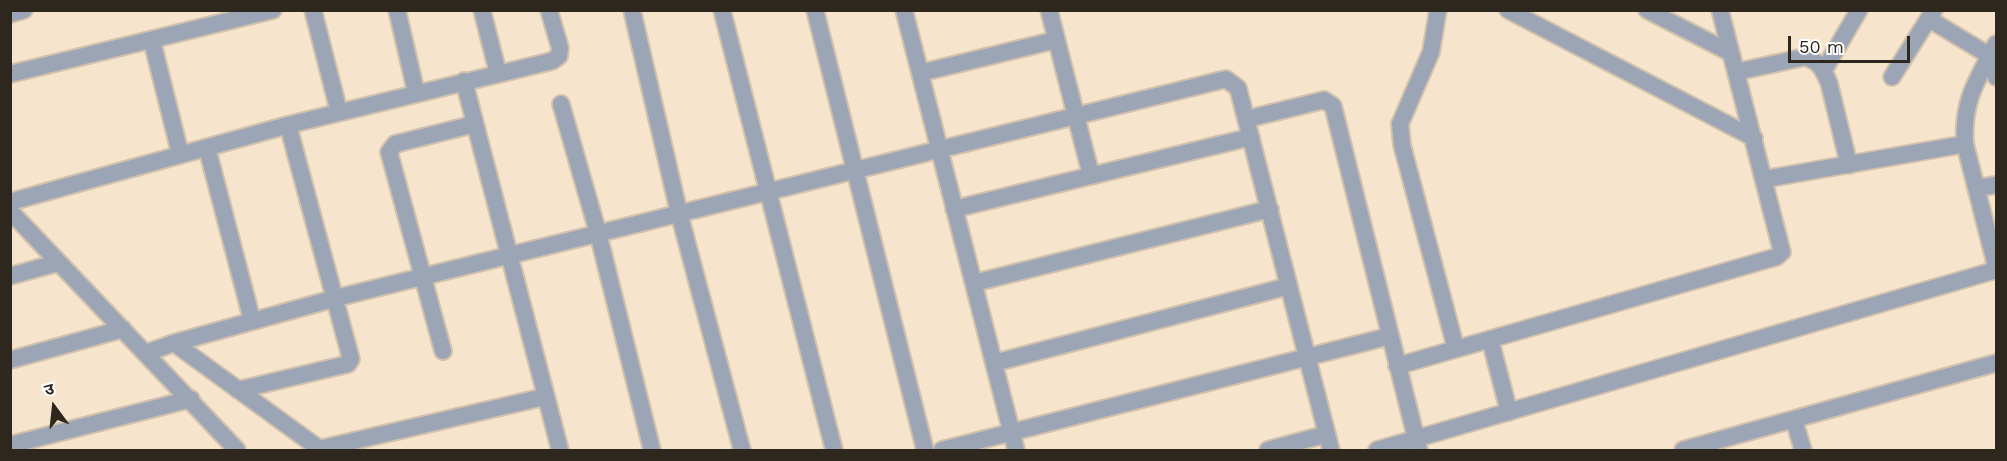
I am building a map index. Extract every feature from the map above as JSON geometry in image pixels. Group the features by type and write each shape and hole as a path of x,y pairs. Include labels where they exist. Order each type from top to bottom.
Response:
{"street":[{"path":"10,14 24,10"},
{"path":"10,74 273,10"},
{"path":"313,10 339,112"},
{"path":"397,10 416,92"},
{"path":"482,10 498,73"},
{"path":"10,202 180,153 207,148 416,92 552,61 559,56 560,48 549,10"},
{"path":"632,10 679,213 742,450"},
{"path":"722,10 834,450"},
{"path":"815,10 925,450"},
{"path":"904,10 1016,450"},
{"path":"1049,10 1091,176"},
{"path":"1438,10 1431,52 1400,124 1402,145 1456,349"},
{"path":"1508,10 1754,138"},
{"path":"1647,10 1731,53"},
{"path":"1678,10 1682,29"},
{"path":"1397,366 1776,257 1782,252 1720,10"},
{"path":"1824,70 1859,10"},
{"path":"1892,77 1932,15 1993,50"},
{"path":"152,40 180,153"},
{"path":"920,73 1056,40"},
{"path":"1993,50 1996,77"},
{"path":"1377,450 1418,445 1509,412 1996,268 1965,144 1966,106 1993,50"},
{"path":"1737,72 1805,57 1815,60 1824,70 1849,165"},
{"path":"146,353 252,320 336,298 1226,79 1238,88 1329,442 1268,450"},
{"path":"464,81 544,396 560,450"},
{"path":"1247,120 1324,100 1333,106 1418,445"},
{"path":"561,104 598,233 652,450"},
{"path":"443,351 389,152 391,146 475,124"},
{"path":"238,390 348,364 351,358 288,125"},
{"path":"954,209 1251,137"},
{"path":"1765,179 1965,144"},
{"path":"207,148 252,320"},
{"path":"1976,188 1996,185"},
{"path":"974,283 1270,208"},
{"path":"10,211 237,450"},
{"path":"10,276 57,263"},
{"path":"994,363 1289,286"},
{"path":"10,360 123,329"},
{"path":"942,450 1390,336"},
{"path":"1490,339 1509,412"},
{"path":"174,343 320,450 544,396"},
{"path":"1683,450 1996,363"},
{"path":"10,445 190,399"},
{"path":"1794,420 1803,450"}]}
